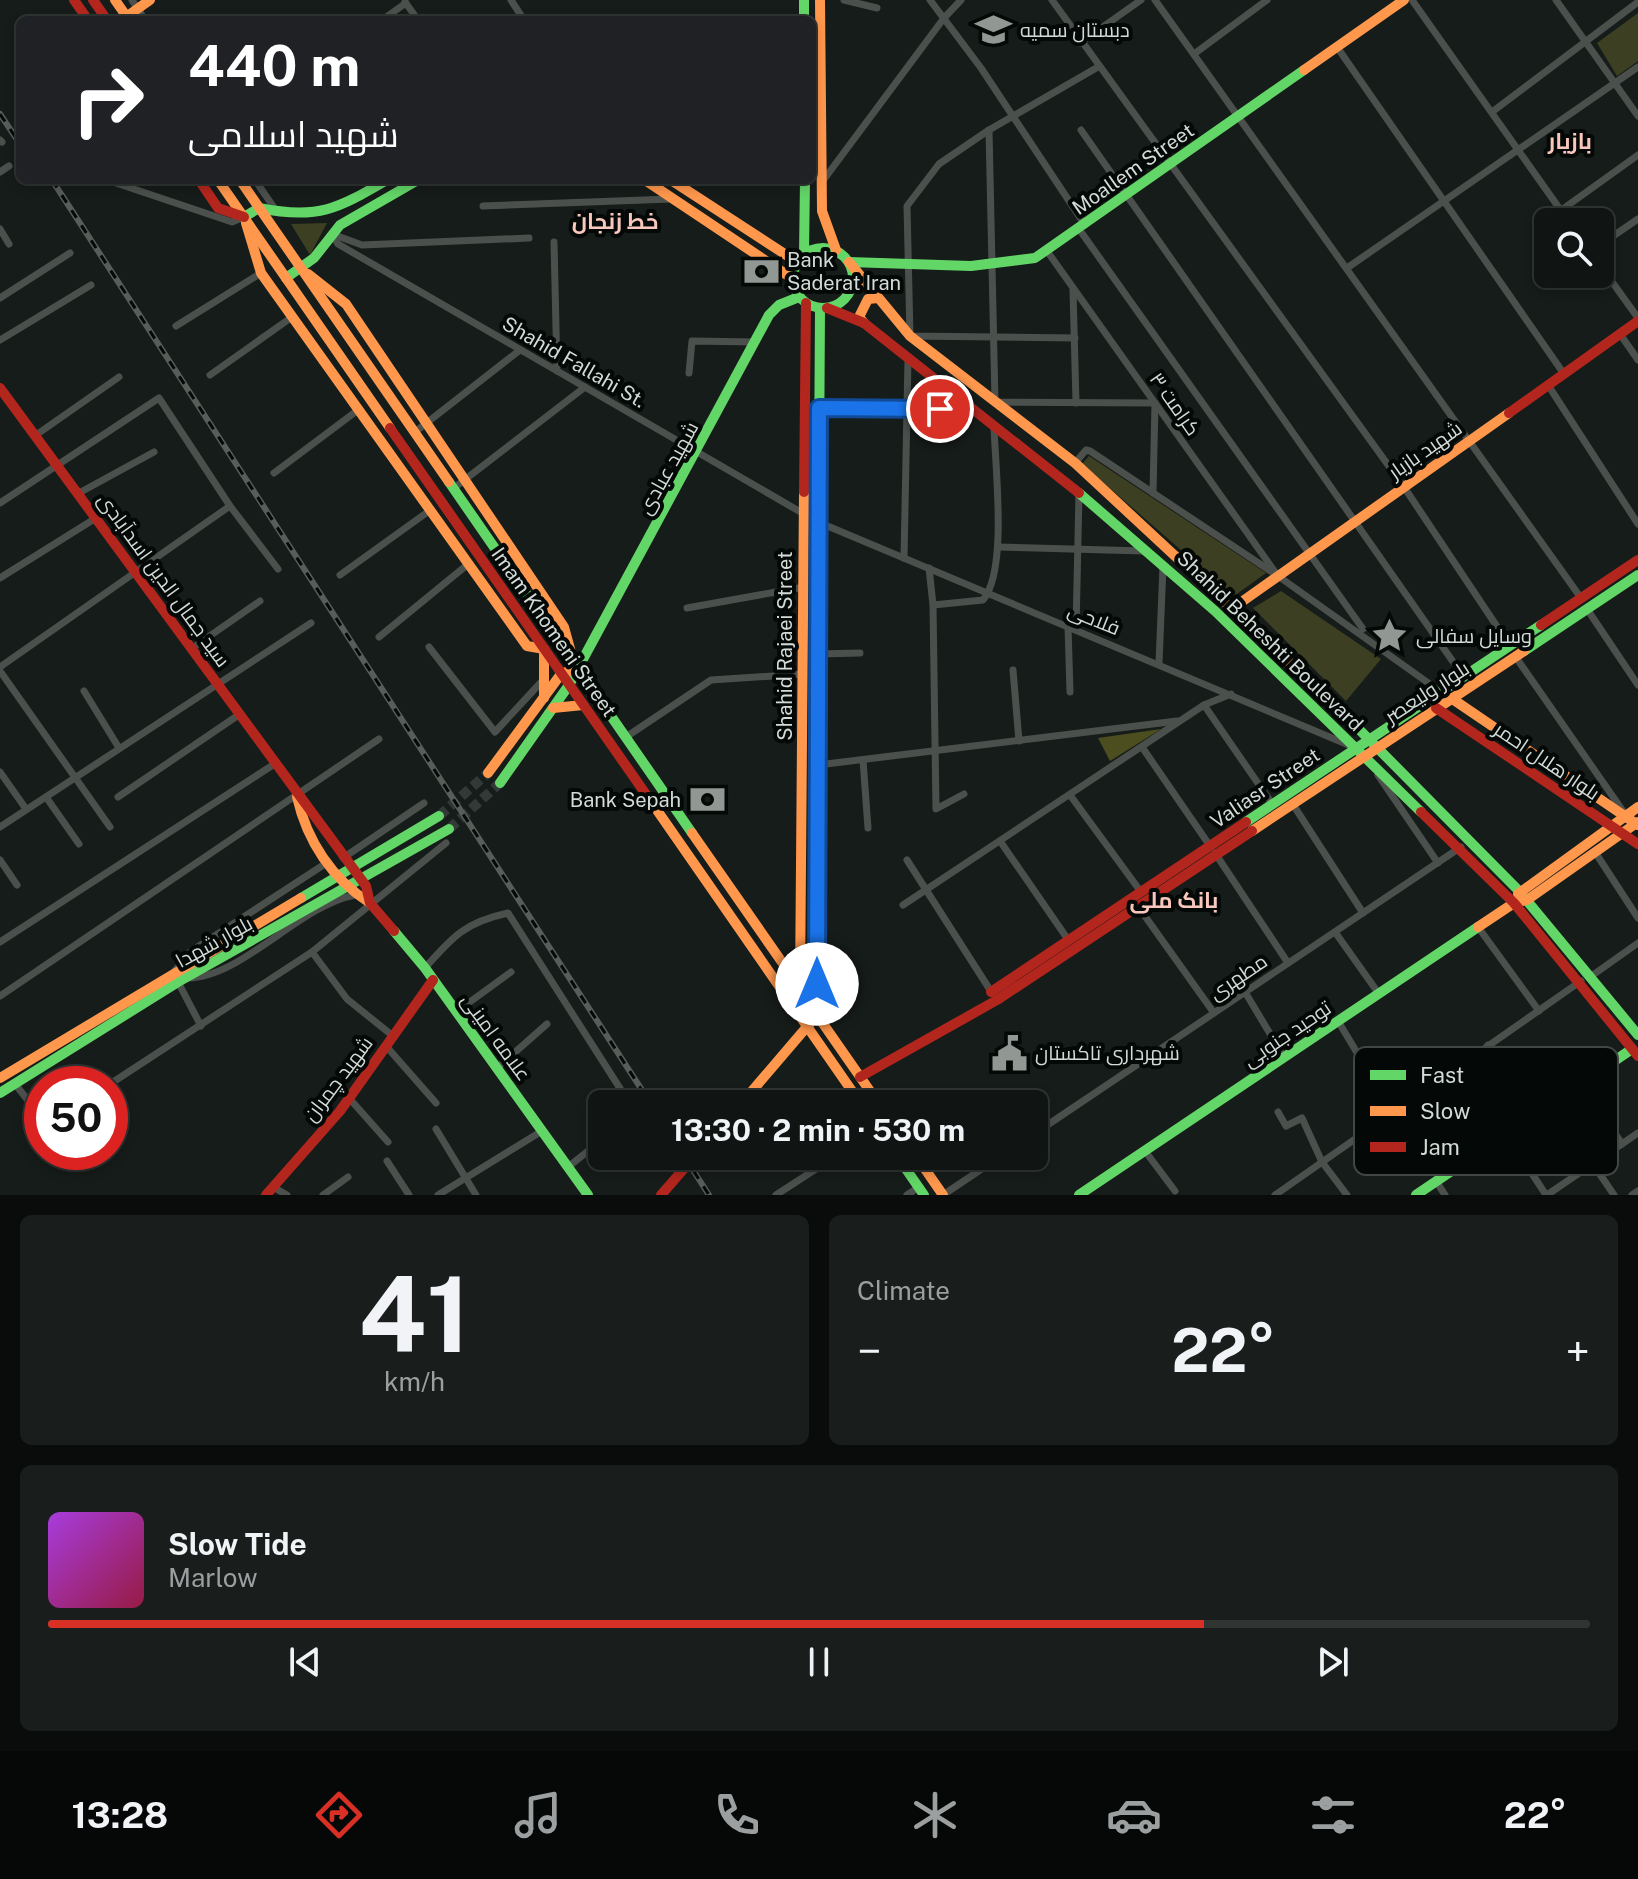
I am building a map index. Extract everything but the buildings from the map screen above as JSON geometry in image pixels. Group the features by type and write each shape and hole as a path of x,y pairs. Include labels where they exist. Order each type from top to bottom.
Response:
{"street":[{"path":"135,4 150,0"},
{"path":"650,184 793,279 803,300 824,308 837,305 851,291 853,281 849,262 836,250 822,211 820,0"},
{"path":"844,0 877,8"},
{"path":"930,0 1082,227 1363,629"},
{"path":"821,184 944,18 961,0"},
{"path":"1052,0 1080,43 1404,487 1626,816"},
{"path":"1080,43 1141,0"},
{"path":"1155,0 1471,440 1638,685"},
{"path":"1194,54 1267,0"},
{"name":"Moallem Street","path":"849,262 1018,264 1047,251 1404,0"},
{"path":"1412,0 1558,208"},
{"path":"1556,0 1638,116"},
{"path":"387,16 405,2"},
{"path":"1492,112 1638,2"},
{"path":"1337,47 1564,374"},
{"path":"1075,338 910,336 907,206 939,164 989,130 1098,67"},
{"path":"1347,268 1638,67"},
{"path":"989,130 995,402 1155,403 1153,493"},
{"path":"1081,130 1463,676"},
{"path":"1564,208 1638,155"},
{"path":"0,172 9,166"},
{"path":"119,184 232,222 259,208 294,216 327,215 380,184"},
{"path":"202,184 218,208 244,217"},
{"name":"Imam Khomeni Street","path":"221,184 851,1090"},
{"name":"Imam Khomeni Street","path":"243,184 869,1090"},
{"path":"258,184 277,212"},
{"path":"286,278 314,258 340,225 411,184"},
{"path":"677,184 705,204 801,258"},
{"path":"793,279 801,258 805,184"},
{"path":"483,206 671,199"},
{"path":"694,215 705,204"},
{"path":"327,215 323,224 332,234 362,245 529,238"},
{"path":"244,217 261,273 527,646 544,649 544,698"},
{"path":"1614,235 1638,219"},
{"path":"0,229 9,244"},
{"name":"Shahid Fallahi St.","path":"332,234 338,244 804,514"},
{"path":"554,242 557,371"},
{"path":"801,258 819,248 836,250"},
{"name":"کرامت ۳","path":"1047,251 1278,576"},
{"path":"0,298 70,253"},
{"name":"Shahid Beheshti Boulevard","path":"849,262 910,336 1075,463 1375,742 1523,895 1635,1052"},
{"path":"301,268 346,304 564,627 575,664 569,685 500,783"},
{"path":"176,326 261,273"},
{"path":"0,340 91,285"},
{"path":"1614,285 1638,320"},
{"path":"1073,288 1076,403"},
{"path":"864,323 859,317 863,305 868,299 878,298"},
{"name":"Shahid Rajaei Street","path":"794,1008 800,988 801,943 803,300"},
{"name":"شهید عبادی","path":"575,664 698,452 755,342 779,305 803,300"},
{"name":"Shahid Beheshti Boulevard","path":"824,308 864,323 1164,564 1461,847 1638,1035"},
{"name":"Shahid Rajaei Street","path":"817,1015 819,408 824,308"},
{"path":"210,375 292,317"},
{"name":"شهید بازیار","path":"1233,608 1638,320"},
{"path":"1620,334 1638,360"},
{"path":"689,373 692,341 755,342"},
{"path":"415,432 520,350"},
{"path":"904,558 908,359"},
{"path":"36,435 119,377"},
{"path":"1548,385 1638,524"},
{"path":"454,488 585,387"},
{"name":"سید جمال الدین اسدآبادی","path":"0,388 366,886 370,903"},
{"path":"0,503 159,398 230,506 278,569"},
{"path":"819,408 971,409"},
{"path":"274,473 358,410"},
{"path":"933,605 983,600 989,593 998,547 994,426"},
{"path":"1075,463 1088,450 1278,576 1446,695"},
{"path":"79,493 154,452"},
{"path":"1070,692 1079,493"},
{"path":"110,827 0,669 230,506"},
{"path":"340,575 429,511"},
{"path":"0,578 96,518"},
{"name":"فلاحی","path":"818,522 1232,693 1360,752"},
{"path":"998,547 1149,551"},
{"path":"1584,604 1638,560"},
{"path":"1159,663 1164,564"},
{"path":"379,637 467,565"},
{"path":"929,568 933,605 936,809 964,794"},
{"name":"بلوار ولیعصر","path":"994,996 1137,905 1213,850 1292,803 1375,742 1436,708 1446,695 1584,604 1638,575"},
{"path":"687,608 804,587"},
{"path":"191,649 260,601"},
{"path":"0,827 311,623"},
{"path":"429,647 495,732 544,679"},
{"path":"1375,742 1446,695 1463,676 1513,651"},
{"path":"818,654 860,653"},
{"path":"488,773 561,674 575,664"},
{"path":"1013,670 1019,741"},
{"path":"626,737 711,680 803,674"},
{"path":"84,691 119,748"},
{"path":"903,905 1204,705 1232,693"},
{"name":"بلوار هلال احمر","path":"1446,695 1637,823"},
{"path":"553,708 583,705"},
{"path":"1204,705 1273,805"},
{"name":"بلوار هلال احمر","path":"1436,708 1638,844"},
{"path":"118,797 240,714"},
{"path":"818,765 1181,721"},
{"path":"0,996 379,739"},
{"path":"1142,747 1288,963"},
{"path":"1360,752 1438,863"},
{"name":"Valiasr Street","path":"860,1077 994,996 1141,892 1213,850 1273,805 1360,752"},
{"path":"863,760 868,828"},
{"path":"0,942 276,763"},
{"path":"0,772 26,809"},
{"name":"سید جمال الدین اسدآبادی","path":"297,795 300,817 328,862 355,895"},
{"path":"1070,795 1141,892"},
{"path":"46,797 79,844"},
{"path":"343,858 424,803"},
{"path":"1292,803 1363,913"},
{"path":"1514,903 1638,807"},
{"name":"بلوار شهدا","path":"0,1093 439,816"},
{"path":"1523,895 1637,823"},
{"name":"بلوار شهدا","path":"0,1078 449,829"},
{"path":"678,841 693,833"},
{"path":"1000,841 1069,941"},
{"path":"128,1073 312,952 446,843"},
{"name":"مطهری","path":"1048,1125 1461,847"},
{"path":"1595,852 1638,918"},
{"path":"0,860 17,885"},
{"path":"907,860 994,996"},
{"path":"201,1026 180,978 190,952 328,862"},
{"path":"704,879 718,869"},
{"path":"180,978 206,978 344,897 355,895 370,903"},
{"name":"علامه امینی","path":"370,903 425,968 588,1195"},
{"name":"توحید جنوبی","path":"1086,1193 1514,903"},
{"path":"1137,905 1214,1013"},
{"path":"425,968 448,942 477,920 508,913 621,1090"},
{"path":"1478,927 1539,1011"},
{"path":"1335,932 1379,994"},
{"path":"777,954 785,958 795,955 801,943"},
{"path":"1485,1047 1638,943"},
{"path":"312,952 347,999 390,1041 436,1103"},
{"path":"456,1012 511,972"},
{"name":"شهید چمران","path":"270,1191 349,1098 433,980"},
{"path":"1245,992 1284,1057"},
{"path":"753,1090 817,1015"},
{"path":"1338,1021 1354,1048"},
{"path":"497,1068 547,1024"},
{"path":"15,1084 24,1095"},
{"path":"349,1098 388,1142"},
{"path":"1278,1112 1286,1126 1302,1118 1322,1162 1347,1195"},
{"path":"436,1129 476,1195"},
{"path":"438,1195 542,1131"},
{"path":"1618,1147 1638,1133"},
{"path":"1618,1138 1622,1144"},
{"path":"1275,1195 1354,1139"},
{"path":"568,1167 588,1151"},
{"path":"1145,1151 1175,1191"},
{"path":"387,1161 409,1195"},
{"path":"661,1195 683,1170"},
{"path":"776,1195 814,1170"},
{"path":"907,1170 922,1191 907,1195"},
{"path":"926,1170 943,1195 980,1170"},
{"path":"1416,1195 1444,1175"},
{"path":"1534,1175 1547,1195 1577,1175"},
{"path":"1600,1175 1614,1195"},
{"path":"323,1195 348,1177"},
{"path":"1436,1181 1445,1195"},
{"path":"270,1191 287,1195"},
{"path":"1632,1195 1638,1191"}],"green space":[{"path":"1638,13 1638,61 1617,76 1597,43"},
{"path":"327,223 310,255 291,224"},
{"path":"1089,456 1266,573 1234,596 1082,464"},
{"path":"1281,591 1381,659 1346,701 1253,608"},
{"path":"1161,729 1110,761 1098,738"}],"tunnel":[{"path":"439,816 488,773"},
{"path":"449,829 500,783"}],"railway":[{"path":"0,114 16,138"},
{"path":"55,184 642,1090"},
{"path":"693,1170 709,1195"}],"traffic: fast":[{"path":"804,0 804,16"},
{"path":"849,262 971,266 1035,258 1304,70"},
{"path":"244,217 259,208 297,213 326,209 380,184"},
{"path":"286,278 314,258 340,225 411,184"},
{"path":"804,254 805,184"},
{"path":"823,248 835,250 844,257 851,266 853,278 851,290 844,299 835,306 823,308 811,306 802,299 795,290 793,278 795,266 802,257 811,250 823,248"},
{"path":"500,783 569,685 769,315 779,305 799,297"},
{"path":"819,471 820,308"},
{"path":"449,482 692,833"},
{"path":"1079,493 1215,611 1421,812"},
{"path":"1524,651 1638,575"},
{"path":"1246,822 1541,625"},
{"path":"1331,701 1519,891 1638,1035"},
{"path":"301,898 439,816"},
{"path":"0,1093 178,982 449,829"},
{"path":"1079,1195 1478,927"},
{"path":"394,931 425,968 588,1195"},
{"path":"1618,1058 1632,1049"},
{"path":"907,1170 924,1195"},
{"path":"1416,1195 1446,1175"}],"traffic: slow":[{"path":"115,0 126,16"},
{"path":"127,16 150,0"},
{"path":"820,0 822,211 836,250"},
{"path":"1304,70 1404,0"},
{"path":"221,184 390,428"},
{"path":"243,184 449,482"},
{"path":"651,184 793,279"},
{"path":"677,184 797,262"},
{"path":"246,223 261,273 527,646 544,649 544,698"},
{"path":"849,262 910,336 1075,463 1331,701"},
{"path":"308,274 346,304 564,627 572,656"},
{"path":"864,323 859,317 868,299 878,298"},
{"path":"1233,608 1509,413"},
{"path":"817,1015 819,471"},
{"path":"794,1008 800,988 804,492"},
{"path":"1252,831 1524,651"},
{"path":"488,773 561,674 569,671"},
{"path":"1451,698 1638,825"},
{"path":"553,708 583,705"},
{"path":"297,797 307,829 323,858 344,882 370,903"},
{"path":"652,803 851,1090"},
{"path":"1518,894 1638,807"},
{"path":"1478,927 1514,903 1527,900 1638,822"},
{"path":"692,833 800,988"},
{"path":"0,1078 301,898"},
{"path":"753,1090 817,1015"},
{"path":"817,1015 869,1090"},
{"path":"926,1170 943,1195"}],"traffic: jam":[{"path":"74,0 85,16"},
{"path":"93,0 104,16"},
{"path":"202,184 218,208 244,217"},
{"path":"804,492 806,303"},
{"path":"827,308 864,323 1079,493"},
{"path":"1509,413 1638,321"},
{"path":"0,388 366,886 370,903 394,931"},
{"path":"390,428 652,803"},
{"path":"1541,625 1638,560"},
{"path":"1436,708 1638,844"},
{"path":"1421,812 1514,903 1638,1056"},
{"path":"991,992 1246,822"},
{"path":"860,1077 997,1000 1252,831"},
{"path":"266,1195 340,1111 433,980"},
{"path":"661,1195 683,1170"}],"place":[{"name":"دبستان سمیه","path":"994,30"},
{"name":"Bank Saderat Iran","path":"761,271"},
{"name":"وسایل سفالی","path":"1390,636"},
{"name":"Bank Sepah","path":"707,800"},
{"name":"شهرداری تاکستان","path":"1009,1053"}],"district":[{"name":"بازیار","path":"1570,141"},
{"name":"خط زنجان","path":"615,221"},
{"name":"بانک ملی","path":"1174,900"}],"route":[{"path":"817,984 819,408 940,409"}]}
